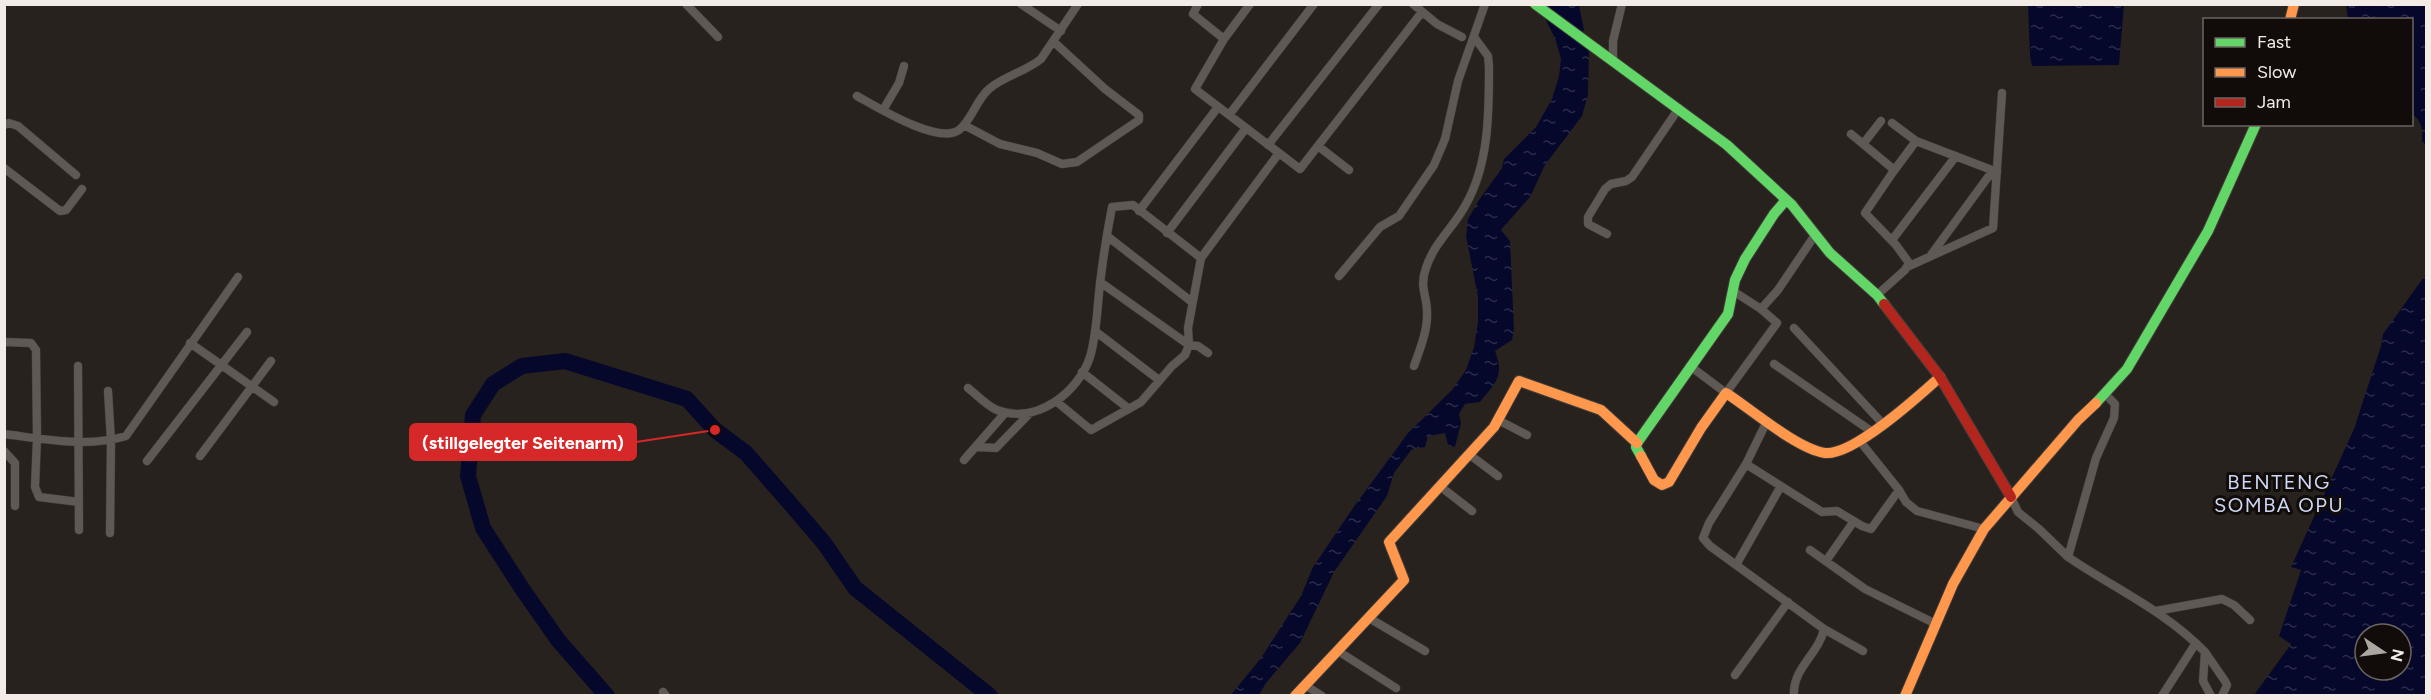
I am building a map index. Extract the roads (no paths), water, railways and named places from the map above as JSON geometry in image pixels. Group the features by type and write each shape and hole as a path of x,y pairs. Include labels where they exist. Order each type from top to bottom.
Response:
{"street":[{"path":"686,4 718,37"},
{"path":"1021,4 1061,31"},
{"path":"857,96 936,133 954,132 964,124 987,91 1033,65 1054,42 1078,4"},
{"path":"1198,4 1193,14 1224,39"},
{"path":"1250,4 1224,39 1195,89 1300,169 1422,12"},
{"path":"1229,115 1314,4"},
{"path":"1268,145 1379,4"},
{"path":"1413,4 1437,24 1462,37"},
{"path":"1339,276 1380,227 1399,216 1434,165 1445,139 1458,81 1485,4"},
{"path":"1613,61 1613,41 1622,4"},
{"path":"1536,5 1679,108 1733,150 1786,200 1830,253 1877,295 1940,377 2018,512 2068,557 2156,611 2196,643 2225,681 2226,690 2222,696"},
{"path":"1414,366 1427,321 1422,287 1426,267 1437,243 1465,207 1475,186 1482,160 1489,67 1488,56 1474,37"},
{"path":"964,124 1000,144 1038,153 1068,165 1077,162 1139,120 1139,115 1105,89 1054,42"},
{"path":"883,110 897,88 904,66"},
{"path":"1877,295 1907,267 1993,228 2002,93"},
{"path":"1139,210 1218,107"},
{"path":"1607,234 1588,224 1589,213 1607,186 1632,177 1679,108"},
{"path":"1863,144 1881,121"},
{"path":"4,125 9,123 18,126 76,175"},
{"path":"1892,123 1916,141 1997,172"},
{"path":"1905,696 1953,584 1984,529 2078,420 2127,369 2197,252 2255,126"},
{"path":"1167,232 1246,128"},
{"path":"1851,134 1890,166 1893,172"},
{"path":"1907,267 1909,261 1865,212 1916,141"},
{"path":"1318,146 1349,170"},
{"path":"1057,402 1091,430 1142,402 1185,355 1189,345 1188,328 1201,258 1279,153"},
{"path":"1892,240 1956,156"},
{"path":"4,168 60,212 66,210 82,189"},
{"path":"1930,257 1988,177 1997,172"},
{"path":"1733,291 1761,309 1777,323 1701,428 1667,484 1662,485 1654,480 1636,447 1637,443 1728,314 1733,291 1744,259 1786,200"},
{"path":"968,388 994,409 1005,413 1030,413 1057,402 1077,381 1089,358 1095,331 1112,207 1132,205 1201,258"},
{"path":"1761,309 1778,290 1815,235"},
{"path":"1107,236 1192,302"},
{"path":"4,434 79,442 111,441 126,436 237,277"},
{"path":"1100,282 1189,345 1198,346 1208,353"},
{"path":"1794,328 1882,424"},
{"path":"1095,331 1160,380"},
{"path":"147,461 247,332"},
{"path":"4,342 31,343 36,350 38,438 35,487 39,497 79,502"},
{"path":"190,343 274,402"},
{"path":"200,456 271,361"},
{"path":"1774,364 1871,431"},
{"path":"78,366 79,530"},
{"path":"1690,366 1767,421 1826,453 1838,452 1859,440 1940,377"},
{"path":"1082,372 1129,409"},
{"path":"1295,696 1404,580 1389,542 1470,455 1498,420 1519,381 1601,410 1637,443"},
{"path":"108,391 111,441 110,533"},
{"path":"2068,557 2100,446 2116,413 2115,404 2105,394"},
{"path":"964,460 1005,413"},
{"path":"976,447 996,448 1030,413"},
{"path":"1498,420 1527,435"},
{"path":"1767,421 1746,464 1703,538 1710,546 1824,629 1863,651"},
{"path":"1859,440 1911,508 1984,529"},
{"path":"4,451 15,463 15,506"},
{"path":"1470,455 1498,476"},
{"path":"1746,464 1822,512 1837,511 1871,529 1899,490"},
{"path":"1736,565 1781,486"},
{"path":"1441,487 1472,511"},
{"path":"1826,561 1854,521"},
{"path":"1810,550 1865,589 1936,624"},
{"path":"2156,611 2222,599 2228,601 2250,620"},
{"path":"1735,675 1788,602"},
{"path":"1369,618 1425,651"},
{"path":"1794,696 1798,674 1821,638 1824,629"},
{"path":"2162,696 2196,643"},
{"path":"1338,651 1396,688"},
{"path":"2205,652 2203,681 2211,696"},
{"path":"1305,685 1322,696"}],"water":[{"path":"1538,5 1579,5 1584,30 1578,40 1589,51 1588,95 1582,116 1545,165 1530,197 1501,230 1510,241 1514,329 1512,340 1495,351 1499,367 1497,379 1480,402 1465,404 1459,414 1461,423 1455,447 1448,445 1445,433 1428,436 1425,447 1412,449 1394,473 1387,496 1334,572 1300,643 1266,683 1259,695 1230,696 1261,658 1301,596 1313,567 1353,508 1408,433 1452,390 1466,370 1474,347 1478,322 1478,297 1466,236 1468,219 1502,168 1504,159 1536,127 1552,99 1559,76 1561,59 1555,38"},
{"path":"2028,5 2124,5 2119,65 2032,66"},
{"path":"2346,5 2426,5 2426,145 2422,141 2420,123 2413,115 2413,18 2348,18"},
{"path":"2426,274 2426,695 2254,695 2291,644 2279,636 2301,570 2291,567 2354,429 2383,334"}],"waterway":[{"path":"607,696 558,640 483,528 468,476 473,415 493,384 522,366 565,361 687,399 715,430 746,453 824,543 855,588 990,696"}],"place":[{"name":"(stillgelegter Seitenarm)","path":"715,430"}],"district":[{"name":"BENTENG SOMBA OPU","path":"2279,494"}]}
